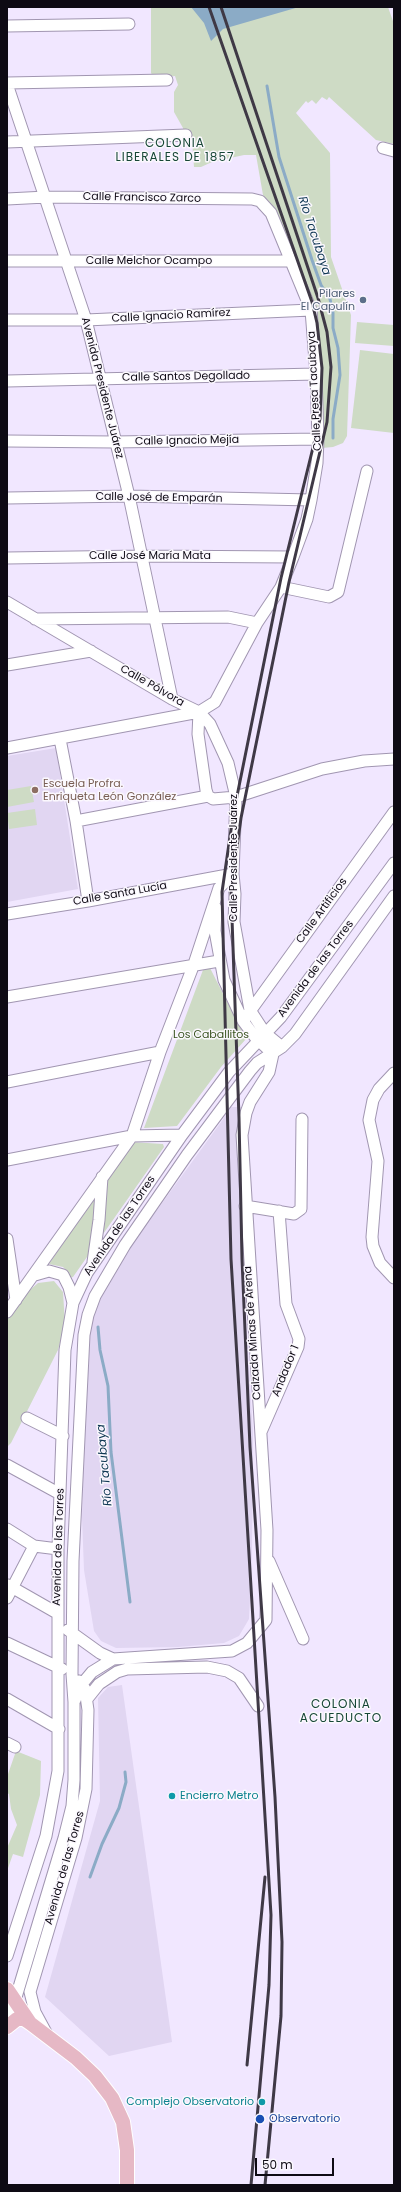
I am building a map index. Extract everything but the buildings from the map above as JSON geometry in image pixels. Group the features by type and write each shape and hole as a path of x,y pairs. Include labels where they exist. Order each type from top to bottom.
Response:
{"main road":[{"path":"7,1989 30,2023"},
{"path":"7,2027 17,2019 30,2023 76,2058 95,2076 112,2098 123,2122 127,2150 127,2185"}],"street":[{"path":"7,26 129,24"},
{"path":"7,84 168,80"},
{"name":"Avenida Presidente Juárez","path":"7,84 68,261 86,320 114,442 129,496 172,698"},
{"path":"7,142 186,134"},
{"name":"Calle Francisco Zarco","path":"7,199 46,196 252,199 260,201 271,213"},
{"name":"Calle Presa Tacubaya","path":"199,712 214,702 257,623 281,587 307,519 317,463 318,439 316,374 310,310 292,261 271,213"},
{"name":"Calle Melchor Ocampo","path":"7,261 292,261"},
{"name":"Calle Ignacio Ramírez","path":"7,320 86,320 310,310"},
{"name":"Calle Santos Degollado","path":"7,381 316,374"},
{"name":"Calle Ignacio Mejía","path":"7,441 114,442 318,439"},
{"path":"281,587 329,597 338,592 367,470"},
{"name":"Calle José de Emparán","path":"7,498 129,496 311,500"},
{"name":"Calle José María Mata","path":"7,558 142,556 293,557"},
{"name":"Calle Pólvora","path":"7,602 34,619 199,712"},
{"path":"34,619 154,616 228,617 257,623"},
{"path":"7,665 91,651"},
{"path":"7,748 199,712 198,734 208,796 213,800 236,797 322,769 364,761 394,759"},
{"name":"Calle Presidente Juárez","path":"199,712 210,724 218,740 228,763 236,797 233,874 236,941 250,1010 262,1037"},
{"path":"60,739 76,821 88,901"},
{"path":"76,821 208,796"},
{"name":"Calle Artificios","path":"243,1021 394,812"},
{"name":"Avenida de las Torres","path":"7,1956 46,1836 58,1771 58,1549 65,1350 73,1303 79,1286 182,1135 229,1072 281,1016 394,863"},
{"path":"7,1312 35,1275 132,1136 160,1052 194,964 219,888 233,874"},
{"name":"Calle Santa Lucía","path":"7,914 88,901 233,874"},
{"name":"Calle Presidente Juárez","path":"216,896 215,931 219,961 224,980 243,1021 278,1051"},
{"name":"Avenida de las Torres","path":"7,2027 16,2004 72,1806 74,1780 74,1702 72,1674 73,1561 84,1335 88,1315 96,1296 125,1245 187,1155 257,1063 278,1051 295,1034 394,896"},
{"path":"7,997 194,964 219,961"},
{"name":"Calzada Minas de Arena","path":"112,1659 232,1651 247,1643 266,1620 267,1557 245,1206 243,1123 250,1102 269,1072 278,1051"},
{"path":"7,1082 160,1052"},
{"path":"394,1073 379,1089 373,1100 369,1120 378,1161 372,1237 373,1246 380,1263 394,1278"},
{"path":"245,1206 296,1213 302,1206 302,1119"},
{"path":"7,1160 132,1136 182,1135"},
{"path":"92,1265 99,1220 102,1177"},
{"name":"Andador 1","path":"260,1434 298,1347 299,1339 286,1304 279,1211"},
{"path":"7,1242 16,1300"},
{"path":"35,1275 55,1272 63,1275 69,1287 73,1303"},
{"path":"27,1418 63,1436"},
{"path":"7,1466 60,1494"},
{"path":"7,1529 34,1546 58,1549"},
{"path":"7,1598 10,1586 34,1546"},
{"path":"267,1557 303,1639"},
{"path":"10,1586 57,1617 72,1634 100,1653 112,1659"},
{"path":"7,1643 57,1667"},
{"path":"74,1702 82,1684 99,1666 112,1659"},
{"name":"Avenida de las Torres","path":"49,2036 35,2012 30,1992 82,1812 88,1762 87,1699 82,1684 72,1674 57,1667"},
{"path":"87,1699 99,1684 117,1672 127,1669 207,1667 227,1671 239,1678 258,1706"},
{"path":"7,1699 59,1729"}],"shaded area":[{"path":"56,748 78,889 7,902 7,756"},
{"path":"229,1107 243,1107 238,1122 243,1274 253,1433 252,1554 249,1619 239,1636 224,1643 178,1647 116,1648 101,1641 94,1631 84,1570 82,1518 84,1417 88,1337 92,1317 99,1298 130,1247 224,1118"},
{"path":"122,1685 172,2042 109,2056 45,1997 100,1801 98,1698 108,1687"}],"green space":[{"path":"151,7 388,7 394,24 394,144 376,140 329,97 327,100 322,97 316,104 312,100 308,103 306,101 296,113 330,153 331,257 351,315 347,436 343,443 333,447 322,448 314,309 263,195 256,155 244,155 212,162 201,167 194,167 192,140 184,138 183,128 174,112 174,92 178,85 175,76 155,79 151,73"},
{"path":"357,322 394,325 394,346 355,343"},
{"path":"360,350 394,354 394,433 351,428"},
{"path":"31,786 34,802 7,807 7,790"},
{"path":"35,809 37,825 9,829 7,813"},
{"name":"Los Caballitos","path":"210,968 246,1039 221,1067 177,1126 144,1128 203,970"},
{"path":"131,1142 163,1144 164,1147 73,1277 70,1278 68,1272 63,1267 49,1264"},
{"path":"54,1281 63,1292 65,1324 58,1350 11,1443 7,1447 7,1320 23,1296 38,1283"},
{"path":"16,1751 41,1761 40,1795 23,1857 13,1854 7,1871 7,1848 17,1825 11,1809 9,1794 7,1793 7,1777"}],"water":[{"path":"191,7 299,7 223,29 211,41 204,23"}],"waterway":[{"name":"Río Tacubaya","path":"267,86 279,157 312,260 321,285 330,299 333,313 333,328 338,348 340,375 333,419 333,438"},
{"name":"Río Tacubaya","path":"98,1327 100,1350 108,1386 111,1452 130,1602"},
{"name":"Río Tacubaya","path":"90,1877 102,1844 119,1808 126,1782 125,1772"}],"railway":[{"path":"209,7 312,302 317,323 322,368 320,419 281,578 233,816 222,892 231,1259 271,1915 269,1985 251,2185"},
{"path":"221,7 318,298 327,332 331,367 327,422 289,582 241,818 231,890 239,1118 242,1259 250,1447 275,1797 282,1942 281,2016 265,2185"},
{"path":"247,2065 265,1877"}],"place":[{"name":"Pilares El Capulín","path":"363,300"},
{"name":"Escuela Profra. Enriqueta León González","path":"35,790"},
{"name":"Encierro Metro","path":"172,1796"},
{"name":"Complejo Observatorio","path":"262,2102"},
{"name":"Observatorio","path":"260,2119"}],"district":[{"name":"COLONIA LIBERALES DE 1857","path":"175,151"},
{"name":"COLONIA ACUEDUCTO","path":"341,1712"}]}
